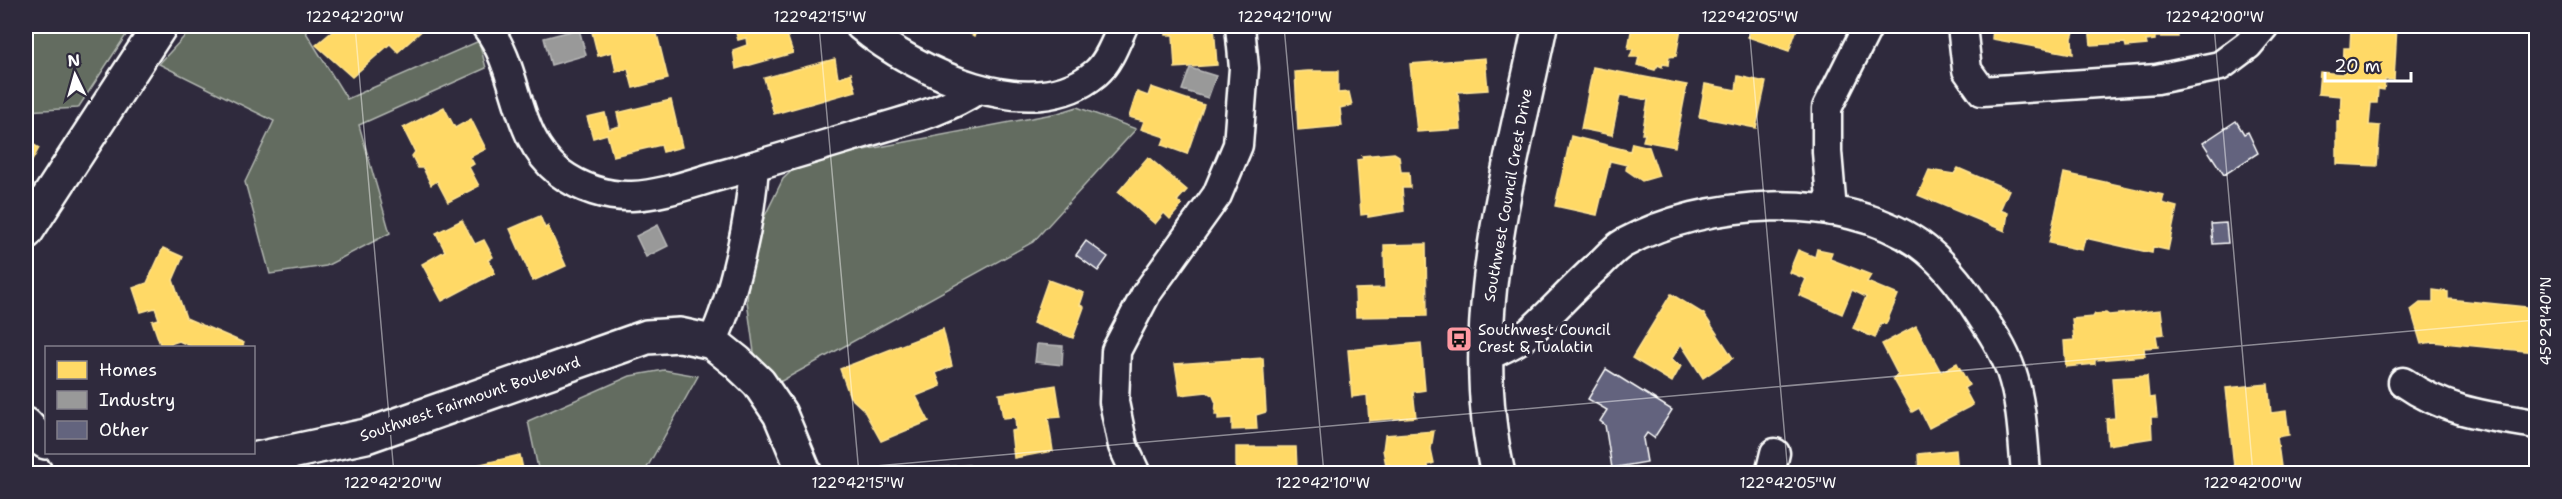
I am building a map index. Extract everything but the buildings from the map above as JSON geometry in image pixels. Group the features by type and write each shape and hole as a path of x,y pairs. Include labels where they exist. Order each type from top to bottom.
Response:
{"street":[{"path":"26,232 160,26"},
{"path":"486,26 503,51 524,125 547,160 575,182 590,189 630,196 649,194 754,166 942,109 978,89"},
{"path":"860,26 901,55 934,73 978,89 1014,95 1051,93 1074,86 1097,73 1123,26"},
{"path":"1136,474 1123,446 1114,402 1116,351 1146,294 1217,195 1238,145 1244,68 1240,26"},
{"name":"Southwest Council Crest Drive","path":"1498,474 1490,435 1485,357 1491,269 1540,26"},
{"path":"1832,211 1827,152 1827,108 1868,26"},
{"path":"1962,26 1967,70 1982,92 2157,79 2220,66 2248,45 2264,26"},
{"path":"712,342 726,308 752,198 754,166"},
{"path":"1485,357 1520,340 1622,244 1651,231 1682,220 1744,207 1775,206 1832,211 1868,219 1894,230 1934,257 1962,287 1988,326 2011,370 2020,411 2026,474"},
{"name":"Southwest Fairmount Boulevard","path":"67,454 114,468 179,469 253,460 366,436 648,337 680,335 712,342 759,383 780,414 805,474"},
{"path":"2403,382 2422,396 2450,408 2536,424"},
{"path":"26,425 45,441"}],"green space":[{"path":"26,26 132,26 78,108 26,111"},
{"path":"194,26 302,26 347,99 479,41 486,68 359,125 390,233 326,266 270,274 245,182 274,121 159,64"},
{"path":"1077,107 1136,129 1033,242 776,384 759,364 754,352 747,301 749,275 756,234 783,179 801,162 1058,113"},
{"path":"664,370 698,376 644,473 539,473 528,421 630,376"},
{"path":"969,465 969,473 869,473"}],"place":[{"name":"Southwest Council Crest & Tualatin","path":"1459,339"}]}
